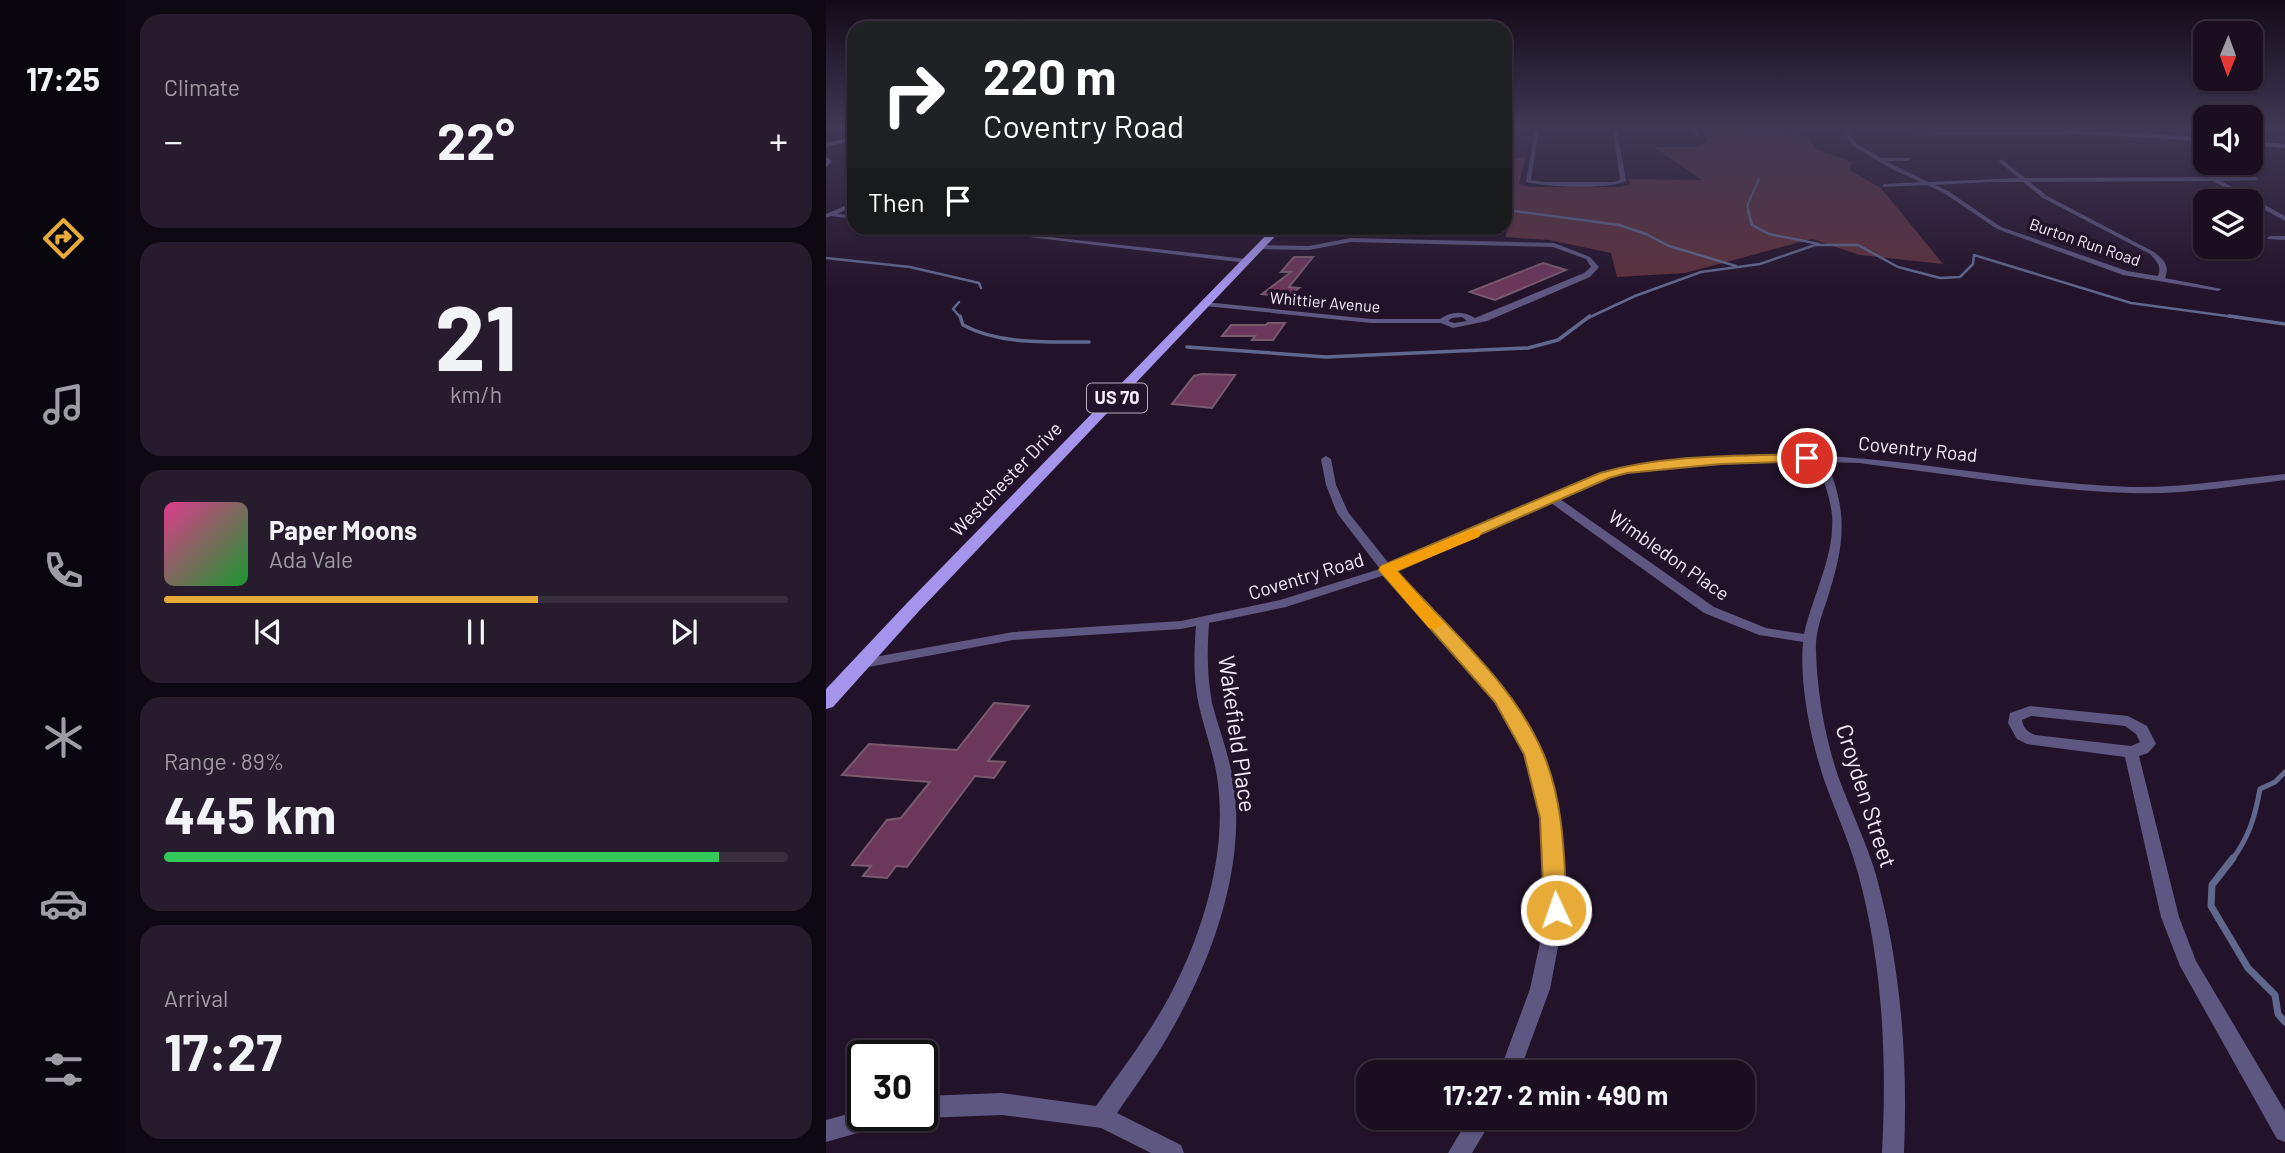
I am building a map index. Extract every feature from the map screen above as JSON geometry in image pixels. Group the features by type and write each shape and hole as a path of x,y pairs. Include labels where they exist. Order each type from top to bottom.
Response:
{"main road":[{"name":"Westchester Drive","path":"826,702 913,607 1271,235"}],"street":[{"path":"1532,183 1621,183"},
{"name":"Burton Run Road","path":"1927,183 1947,192 1999,228 2126,273 2218,289"},
{"path":"1884,187 1956,183"},
{"path":"2027,183 2045,197 2152,253 2162,262 2164,270 2160,280"},
{"path":"827,214 847,207"},
{"path":"2263,207 2285,219"},
{"path":"827,214 847,216"},
{"path":"1017,235 1247,261"},
{"path":"2270,238 2285,238"},
{"name":"Whittier Avenue","path":"1205,304 1371,321 1442,321 1459,315 1467,316 1472,321 1484,319 1587,275 1595,267 1588,258 1554,244 1352,240 1309,248 1259,247"},
{"path":"1326,459 1331,485 1343,513 1387,570 1502,698 1534,754 1550,818 1556,910 1540,989 1514,1060"},
{"name":"Coventry Road","path":"863,663 1013,636 1202,621 1282,604 1387,570 1605,475 1654,465 1821,459 1902,464 2057,484 2131,490 2175,489 2285,477"},
{"name":"Croyden Street","path":"1821,459 1837,501 1839,525 1834,556 1812,625 1809,651 1820,735 1829,772 1866,870 1883,936 1894,1052 1893,1153"},
{"name":"Wimbledon Place","path":"1552,498 1709,610 1764,632 1811,639"},
{"name":"Wakefield Place","path":"1101,1117 1174,1006 1210,925 1222,871 1228,826 1227,791 1203,692 1200,664 1202,621"},
{"path":"2030,711 2128,721 2147,736 2148,744 2143,749 2131,752 2032,740 2016,728 2015,718 2030,711"},
{"path":"2131,752 2170,917 2189,967 2285,1131"},
{"path":"938,1106 1002,1104 1101,1117 1173,1153"},
{"path":"826,1131 847,1125"},
{"path":"1459,1153 1474,1130"}],"shaded area":[{"path":"1512,183 1530,187 1620,187 1630,184 1872,183 1881,188 1943,264 1860,255 1812,239 1685,273 1617,277 1611,253 1549,240 1505,237 1512,235"}],"building":[{"path":"1294,257 1313,257 1289,287 1299,288 1287,297 1262,294 1291,272 1281,272"},
{"path":"1543,263 1566,270 1495,300 1470,292"},
{"path":"1285,323 1273,340 1252,340 1255,336 1222,336 1231,325"},
{"path":"1235,375 1212,408 1172,404 1194,376"},
{"path":"994,703 1029,706 988,761 1005,762 994,778 975,776 907,867 896,866 887,878 863,876 871,866 852,865 887,820 901,818 930,782 842,775 869,744 957,750"}],"waterway":[{"path":"1749,212 1747,206 1757,183"},
{"path":"1748,210 1752,225 1769,234 1819,244"},
{"path":"1512,211 1521,212"},
{"path":"1512,211 1619,225 1646,234 1669,246 1736,266"},
{"path":"1588,318 1635,296 1701,272 1760,264 1815,245 1858,245 1898,267 1940,278 1960,277 1973,264 1974,255 2131,303 2242,318"},
{"path":"826,258 910,267 979,283 981,288"},
{"path":"959,302 953,309 960,317"},
{"path":"1187,347 1326,357 1528,348 1558,340 1590,316"},
{"path":"2229,316 2285,324"},
{"path":"960,317 963,325 1008,339 1089,342"},
{"path":"2232,860 2251,826 2260,789 2275,782 2285,772"},
{"path":"2233,858 2212,885 2211,906 2248,968 2275,995 2278,1014 2285,1022"}],"slow traffic":[{"path":"1435,624 1387,570 1474,533"}],"route":[{"path":"1556,910 1550,818 1534,754 1502,698 1387,570 1605,475 1626,469 1721,460 1807,458"}]}
